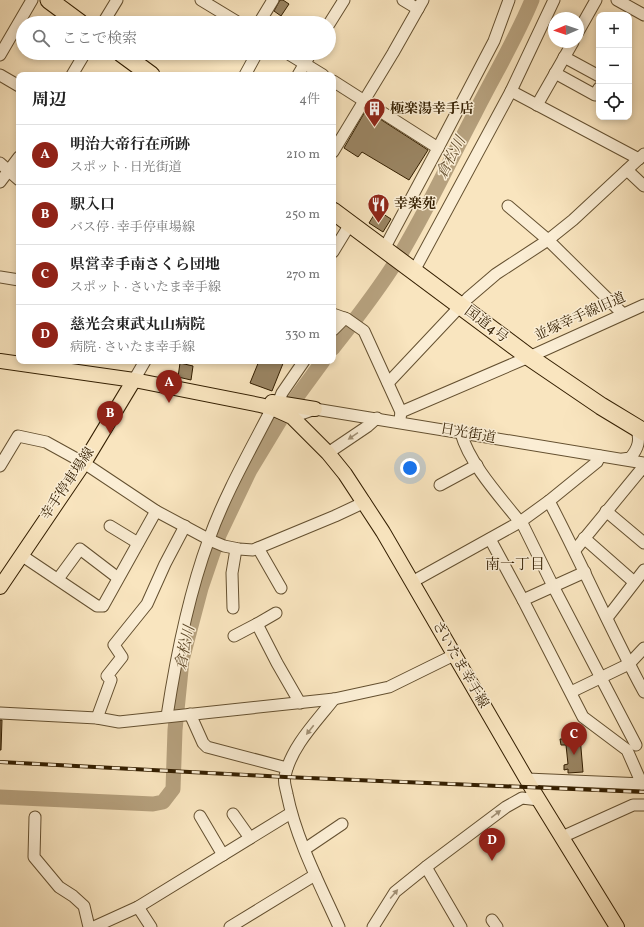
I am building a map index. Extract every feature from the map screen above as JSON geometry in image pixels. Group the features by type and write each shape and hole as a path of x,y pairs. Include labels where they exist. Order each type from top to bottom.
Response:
{"highway":[{"path":"49,0 71,16"},
{"path":"131,60 147,72"},
{"name":"国道4号","path":"336,214 529,357 601,406 640,430"}],"main road":[{"path":"0,361 16,363"},
{"path":"21,364 134,380 283,409 315,409"},
{"name":"幸手停車場線","path":"0,587 84,463 134,380"},
{"name":"さいたま幸手線","path":"283,409 328,453 365,502 539,800 617,927"}],"street":[{"path":"23,16 32,0"},
{"path":"107,16 117,0"},
{"path":"201,0 227,16"},
{"path":"263,16 273,0"},
{"path":"334,16 344,0"},
{"path":"336,147 421,5 403,0"},
{"path":"387,251 438,148 494,41 509,0"},
{"path":"410,268 511,91 554,0"},
{"path":"584,21 596,0"},
{"path":"618,0 644,15"},
{"path":"0,55 16,28"},
{"path":"537,105 569,48"},
{"path":"564,57 596,74"},
{"path":"74,72 81,60"},
{"path":"247,72 254,60"},
{"path":"298,60 318,72"},
{"path":"300,72 307,60"},
{"path":"555,73 595,95 596,93"},
{"path":"0,75 16,84"},
{"path":"336,83 438,148"},
{"path":"388,382 460,306 496,274 548,240 573,220 642,157 511,91"},
{"path":"0,182 4,166 16,159"},
{"path":"4,166 16,177"},
{"path":"627,170 644,186"},
{"path":"508,206 548,240 623,314"},
{"path":"336,247 350,224"},
{"path":"0,277 16,280"},
{"name":"並塚幸手線旧道","path":"400,417 644,305"},
{"path":"336,315 346,319 364,331 388,382 400,417"},
{"path":"336,327 346,319"},
{"path":"134,380 142,364"},
{"path":"168,716 175,662 188,609 210,540 228,495 283,409 282,393 302,364"},
{"name":"日光街道","path":"315,409 377,418 400,417 460,433 644,463"},
{"path":"328,453 377,418"},
{"path":"623,459 630,458 638,446 640,430"},
{"path":"460,433 476,465 520,522 636,745 643,784 527,779"},
{"path":"0,466 18,436 46,442 84,463 156,511 210,540 236,549 253,550 365,502"},
{"path":"412,582 520,522 549,501 597,462 600,456"},
{"path":"440,485 476,465"},
{"path":"575,550 644,466"},
{"path":"549,501 575,550 629,664 644,692"},
{"path":"21,555 97,606 103,606 156,511"},
{"path":"606,511 644,543"},
{"path":"110,526 138,543"},
{"path":"97,718 111,680 107,676 122,657 114,645 147,604 165,564 185,526"},
{"path":"584,538 634,582"},
{"path":"490,539 583,716 636,745"},
{"path":"258,548 281,588"},
{"path":"58,579 80,549 118,578"},
{"path":"233,608 232,572 236,549"},
{"path":"607,618 644,570"},
{"path":"523,600 585,572"},
{"path":"234,636 276,613"},
{"path":"257,624 300,703"},
{"path":"571,692 629,664 644,648"},
{"path":"0,713 97,718 119,722 334,700 389,687 454,655"},
{"path":"334,700 298,746 287,768 284,781 291,813 315,875 339,927"},
{"path":"190,714 203,742 207,747 287,768"},
{"path":"373,927 395,892 426,867 506,807 522,798 539,800"},
{"path":"562,837 633,805 644,805"},
{"path":"94,927 138,907 291,813"},
{"path":"233,814 250,838"},
{"path":"200,816 222,855"},
{"path":"36,817 34,856 59,887 73,896 84,906 90,927"},
{"path":"305,849 342,824"},
{"path":"426,867 461,927"},
{"path":"230,927 315,875"},
{"path":"138,907 151,927"}],"building":[{"path":"280,0 283,0 289,4 281,16 274,11"},
{"name":"極楽湯幸手店","path":"366,110 428,150 409,180 362,152 358,157 344,148"},
{"path":"377,210 391,219 383,232 369,223"},
{"path":"180,364 193,366 191,380 178,377"},
{"path":"258,364 283,364 272,391 250,383"},
{"path":"0,720 2,720 1,750 0,750"},
{"path":"580,736 583,772 568,773 568,769 564,770 564,765 568,764 566,745 561,745 560,739 566,739 565,737"}],"waterway":[{"name":"倉松川","path":"336,344 390,272 408,242 512,43 532,0"},
{"name":"倉松川","path":"0,797 153,804 163,802 173,789 175,730 182,660 201,588 219,535 250,470 282,417 321,364"}],"railway":[{"path":"0,762 285,777 644,792"}],"place":[{"name":"極楽湯幸手店","path":"375,128"},
{"name":"幸楽苑","path":"379,224"},
{"name":"明治大帝行在所跡","path":"169,403"},
{"name":"駅入口","path":"110,434"},
{"name":"県営幸手南さくら団地","path":"574,755"},
{"name":"慈光会東武丸山病院","path":"492,861"}],"district":[{"name":"南一丁目","path":"515,565"}]}
